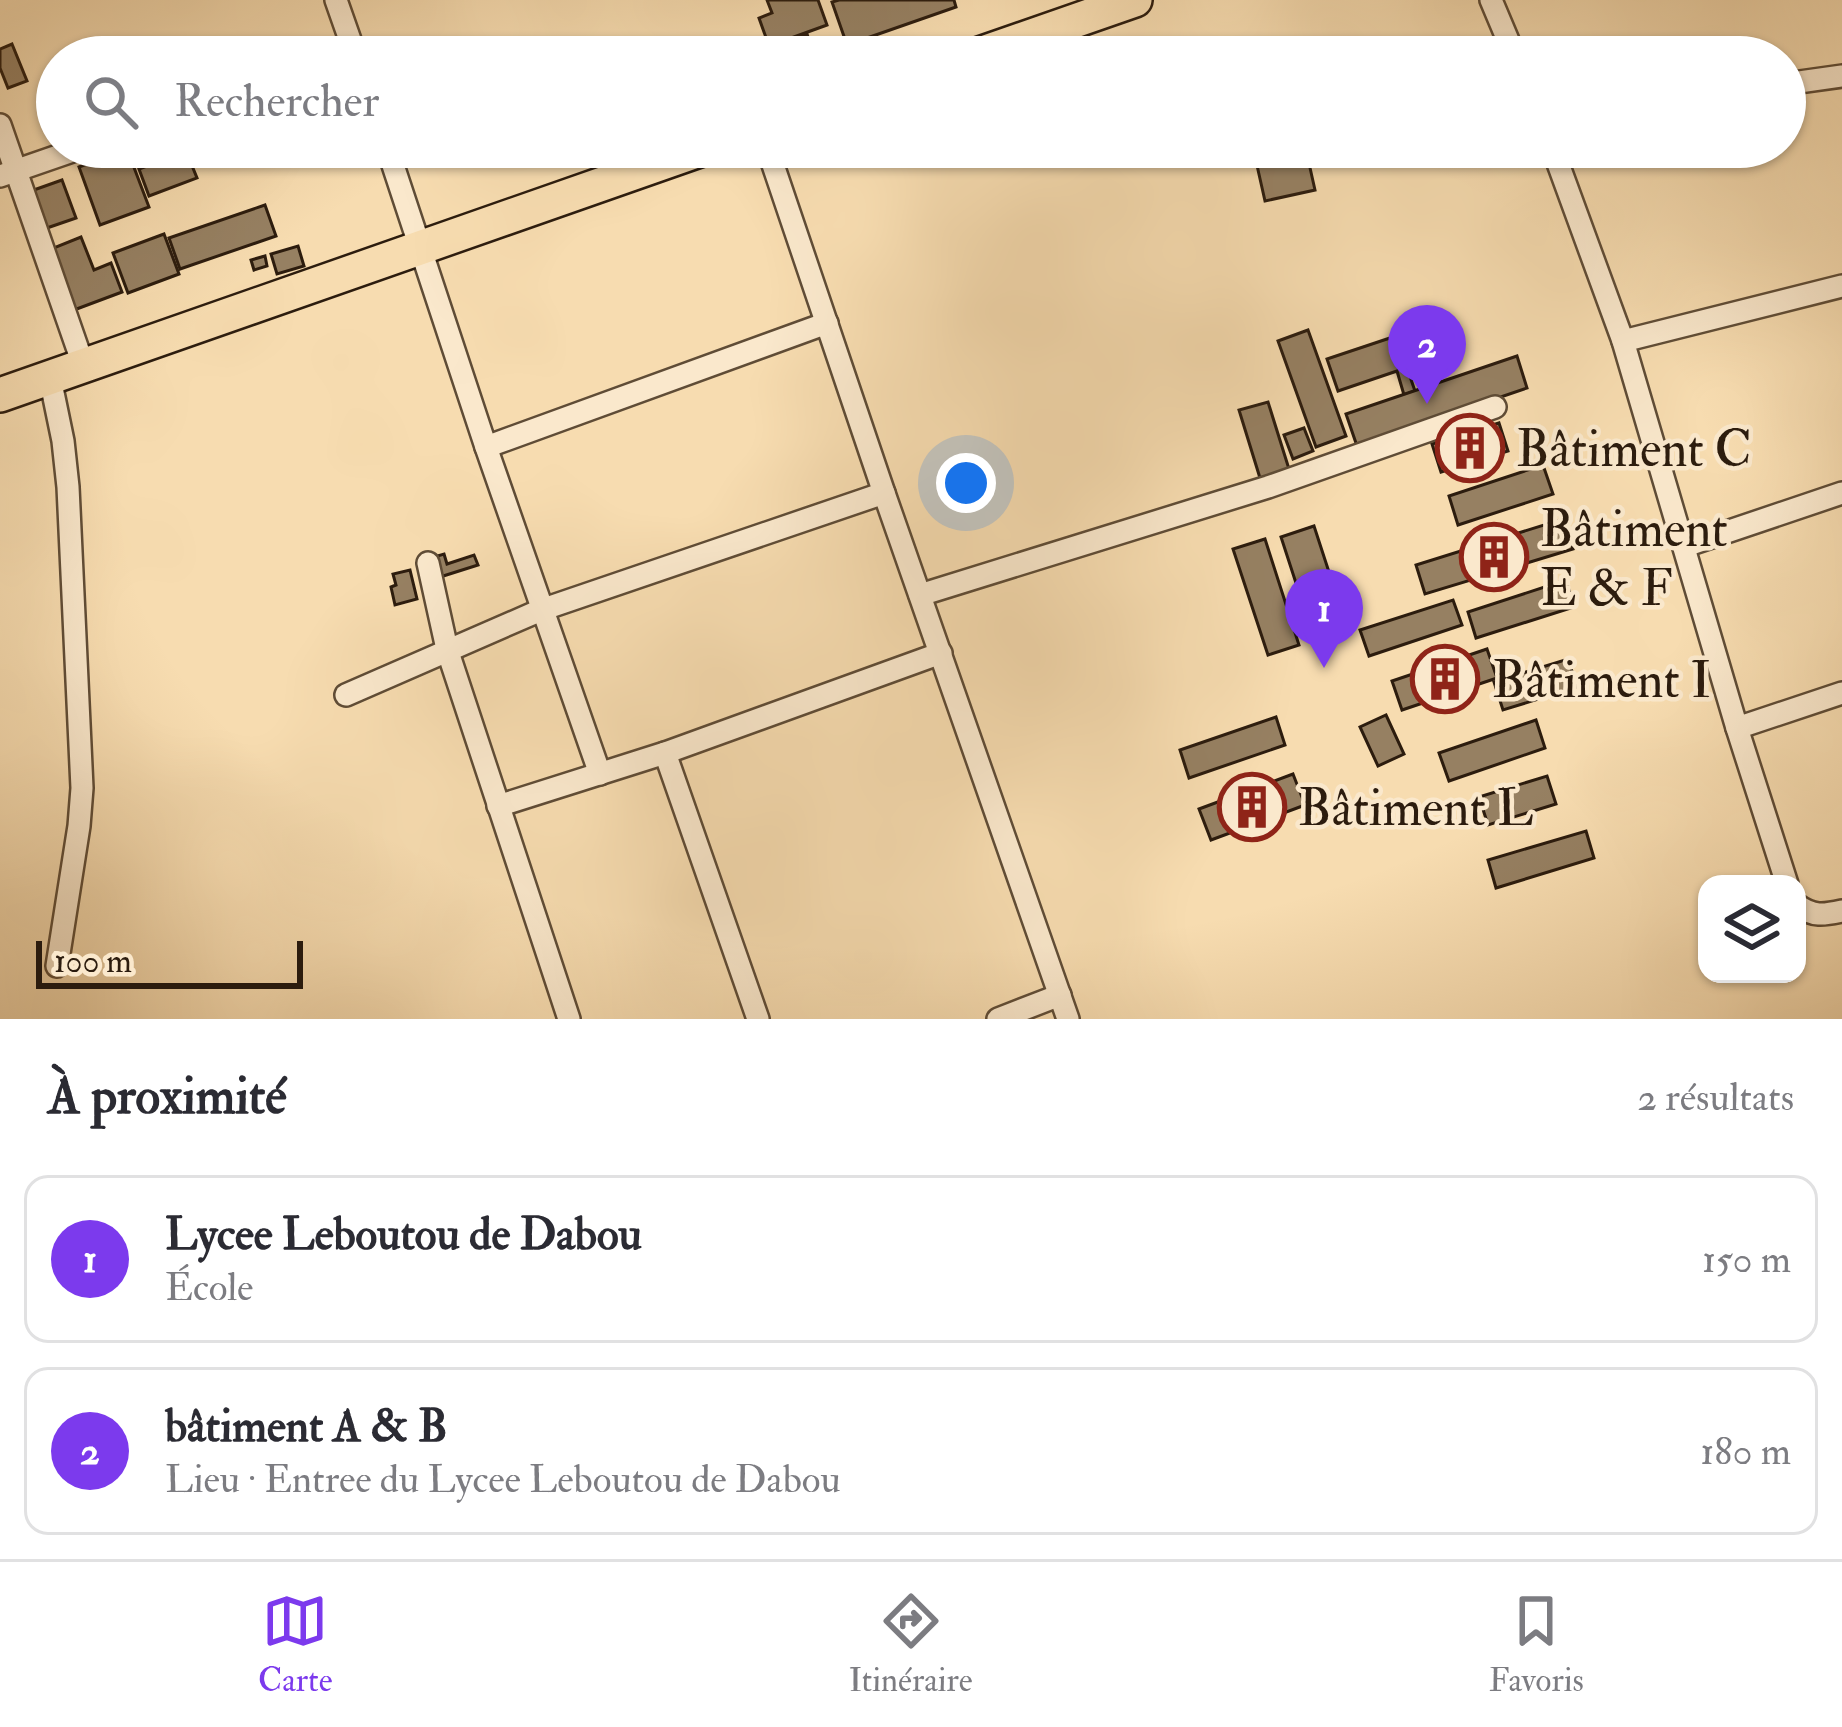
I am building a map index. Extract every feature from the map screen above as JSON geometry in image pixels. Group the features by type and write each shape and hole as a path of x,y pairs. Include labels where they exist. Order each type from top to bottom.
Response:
{"main road":[{"path":"1031,36 1135,0"},
{"path":"0,394 647,168"}],"street":[{"path":"336,0 346,36"},
{"path":"1491,0 1506,36"},
{"path":"1806,81 1842,76"},
{"path":"0,124 8,173 84,367"},
{"path":"394,168 600,775"},
{"path":"773,168 1068,1019"},
{"path":"1560,168 1623,341 1783,875"},
{"path":"1623,341 1842,286"},
{"path":"486,447 827,323"},
{"path":"50,377 68,487 82,788 57,966"},
{"path":"920,595 1268,487 1495,407"},
{"path":"346,695 542,610 884,493"},
{"path":"1685,546 1842,493"},
{"path":"428,562 448,649 569,1019"},
{"path":"498,806 665,754 941,653"},
{"path":"1737,728 1842,693"},
{"path":"665,754 758,1019"},
{"path":"1806,912 1819,916 1842,910"},
{"path":"998,1019 1060,995"}],"building":[{"path":"767,0 818,0 827,25 797,36 765,36 759,18 772,13"},
{"path":"954,0 956,7 873,36 844,36 832,2"},
{"path":"12,44 27,81 8,88 0,68 0,49"},
{"path":"79,168 134,168 149,207 100,225"},
{"path":"193,168 197,178 149,196 139,169"},
{"path":"1258,168 1310,168 1315,190 1265,201"},
{"path":"62,180 76,218 44,229 31,191"},
{"path":"265,205 276,236 180,269 169,238"},
{"path":"164,234 179,274 128,293 113,253"},
{"path":"81,237 94,270 111,263 122,292 74,310 51,249"},
{"path":"298,246 304,266 277,274 271,254"},
{"path":"265,256 267,266 254,270 251,260"},
{"path":"1308,330 1346,436 1316,447 1278,341"},
{"path":"1396,336 1415,391 1404,395 1397,371 1338,391 1327,359"},
{"path":"1517,356 1527,388 1357,446 1346,414"},
{"path":"1268,402 1289,469 1260,478 1239,410"},
{"name":"Bâtiment C","path":"1499,423 1508,451 1441,472 1432,444"},
{"path":"1304,428 1313,451 1293,459 1284,435"},
{"path":"1543,465 1553,494 1458,525 1449,496"},
{"name":"Bâtiment E & F","path":"1563,519 1573,549 1425,594 1416,565"},
{"path":"1314,526 1342,612 1309,623 1281,537"},
{"path":"1265,539 1299,645 1268,655 1233,549"},
{"path":"444,554 447,564 474,555 478,565 440,577 434,557"},
{"path":"410,570 417,599 395,605 393,574"},
{"path":"1566,580 1574,607 1476,638 1468,612"},
{"path":"1453,600 1462,625 1369,656 1360,630"},
{"name":"Bâtiment I","path":"1487,649 1497,678 1402,710 1392,681"},
{"path":"1568,659 1577,687 1503,710 1494,682"},
{"path":"1386,715 1404,754 1378,766 1360,727"},
{"path":"1276,717 1285,745 1189,778 1180,750"},
{"path":"1536,720 1545,748 1449,781 1439,753"},
{"name":"Bâtiment L","path":"1293,774 1305,805 1211,840 1199,809"},
{"path":"1547,776 1556,804 1488,825 1479,797"},
{"path":"1586,831 1594,858 1496,888 1488,860"}],"place":[{"name":"bâtiment A & B","path":"1427,404"},
{"name":"Bâtiment C","path":"1470,448"},
{"name":"Bâtiment E & F","path":"1494,557"},
{"name":"Lycee Leboutou de Dabou","path":"1324,668"},
{"name":"Bâtiment I","path":"1445,679"},
{"name":"Bâtiment L","path":"1252,807"}]}
